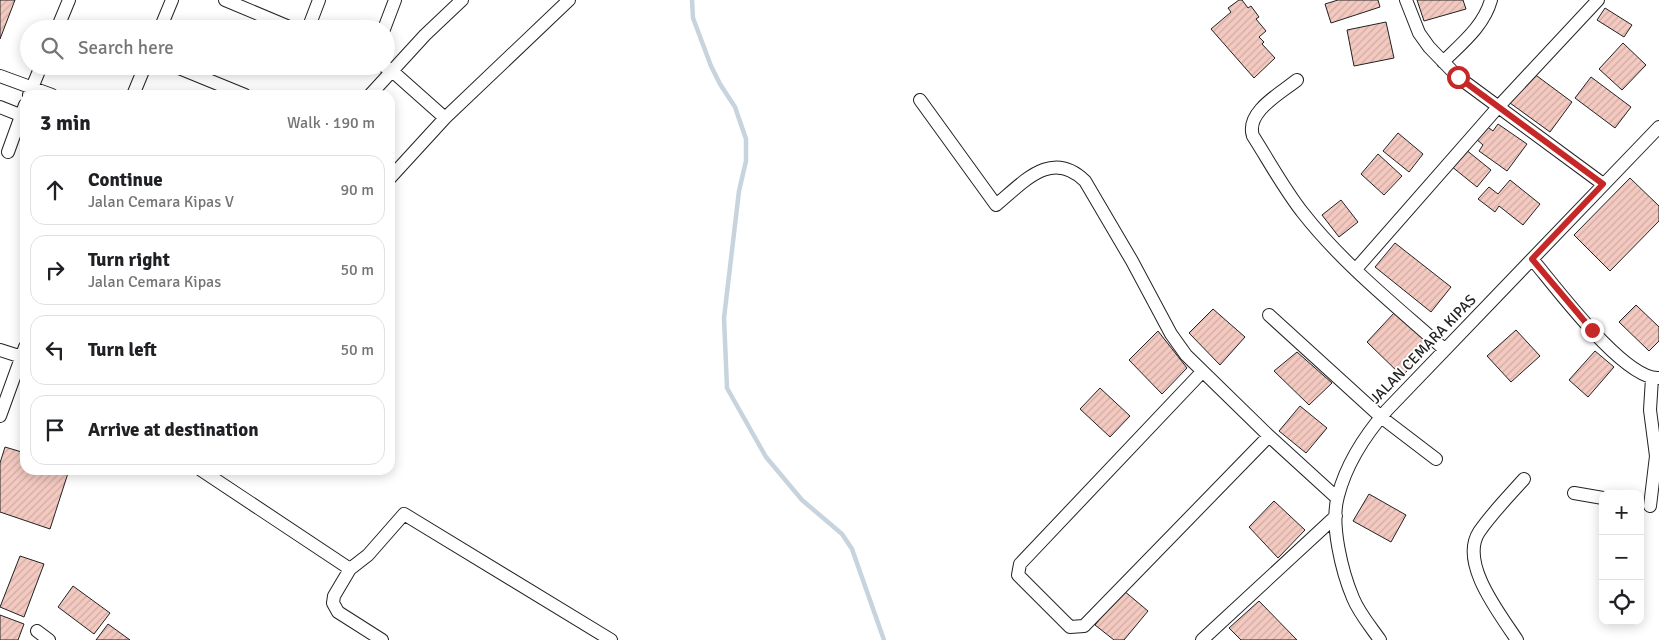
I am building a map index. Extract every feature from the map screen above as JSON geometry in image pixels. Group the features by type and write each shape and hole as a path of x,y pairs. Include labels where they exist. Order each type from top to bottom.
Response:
{"street":[{"path":"61,20 69,0"},
{"path":"164,20 172,0"},
{"path":"225,0 273,20"},
{"path":"311,20 319,0"},
{"path":"387,20 395,0"},
{"path":"395,62 462,0"},
{"path":"395,173 446,118 569,0"},
{"path":"1406,0 1419,33 1442,62 1458,77 1603,184"},
{"path":"1442,62 1472,34 1484,16 1491,0"},
{"path":"1356,269 1499,106 1598,0"},
{"path":"395,74 446,118"},
{"path":"31,90 37,75"},
{"path":"135,90 141,75"},
{"path":"196,75 232,90"},
{"path":"373,90 383,75"},
{"path":"0,76 29,90"},
{"path":"1297,80 1256,114 1250,128 1293,200 1314,226 1356,269 1444,349"},
{"path":"920,100 996,205 1032,176 1048,167 1065,167 1075,172 1085,181 1128,254 1171,334 1202,372 1337,498"},
{"path":"0,108 20,111"},
{"path":"8,152 20,120"},
{"name":"JALAN CEMARA KIPAS","path":"1380,640 1353,599 1342,565 1336,516 1337,498 1346,474 1381,417 1444,349 1659,127"},
{"path":"1532,259 1592,330 1639,373 1656,378 1650,410 1657,432 1656,474 1650,506"},
{"path":"1269,315 1381,417 1436,459"},
{"path":"0,350 20,353"},
{"path":"0,416 20,364"},
{"path":"1202,372 1020,564 1018,575 1070,627 1084,626 1269,436"},
{"path":"209,475 350,569"},
{"path":"1516,640 1487,592 1475,566 1474,555 1479,533 1524,479"},
{"path":"1574,493 1599,497"},
{"path":"382,640 338,612 333,603 336,592 346,580 350,569 368,555 400,516 408,515 611,640"},
{"path":"1202,640 1336,516"},
{"path":"360,626 363,640"},
{"path":"37,630 49,640"}],"building":[{"path":"0,0 15,0 0,39"},
{"path":"1242,0 1248,8 1251,6 1259,17 1256,19 1266,31 1259,37 1264,42 1262,44 1275,58 1254,78 1211,29 1231,12 1228,8"},
{"path":"1338,0 1378,0 1380,7 1331,23 1325,4"},
{"path":"1417,0 1463,0 1466,9 1424,21"},
{"path":"1605,8 1632,25 1624,37 1597,20"},
{"path":"1386,22 1394,58 1354,66 1347,30"},
{"path":"1623,43 1646,65 1622,90 1599,69"},
{"path":"1533,73 1572,102 1550,132 1510,103"},
{"path":"1591,77 1631,107 1615,128 1575,98"},
{"path":"1498,124 1527,144 1507,171 1479,151 1483,145 1475,138 1485,125 1493,131"},
{"path":"1398,133 1423,154 1409,172 1383,151"},
{"path":"1465,149 1491,170 1477,187 1451,166"},
{"path":"1378,154 1402,176 1384,195 1361,174"},
{"path":"1630,178 1659,206 1659,221 1610,271 1574,235"},
{"path":"1510,180 1540,204 1523,225 1499,206 1495,212 1478,199 1489,187 1498,194"},
{"path":"1341,200 1358,222 1339,237 1322,215"},
{"path":"1395,243 1451,287 1431,312 1375,267"},
{"path":"1636,305 1659,327 1659,341 1649,351 1619,322"},
{"path":"1213,309 1245,337 1220,365 1189,333"},
{"path":"1394,313 1432,346 1402,376 1367,342"},
{"path":"1516,330 1540,356 1511,382 1487,356"},
{"path":"1158,331 1187,368 1162,394 1129,360"},
{"path":"1595,351 1614,367 1588,397 1569,380"},
{"path":"1297,352 1332,383 1309,405 1274,371"},
{"path":"1100,388 1130,416 1110,437 1080,409"},
{"path":"1300,406 1327,428 1306,453 1279,431"},
{"path":"5,447 20,452 20,475 67,475 50,529 0,512 0,463"},
{"path":"1369,494 1406,515 1391,542 1353,521"},
{"path":"1274,501 1305,530 1278,558 1249,527"},
{"path":"20,556 44,564 24,617 0,607"},
{"path":"73,586 110,613 94,634 58,607"},
{"path":"1123,590 1148,611 1124,640 1114,640 1095,625"},
{"path":"1259,601 1297,640 1241,640 1229,628"},
{"path":"0,615 24,624 18,640 0,640"},
{"path":"108,624 130,640 96,640"}],"waterway":[{"path":"692,0 693,18 711,66 735,107 746,139 746,161 739,191 724,318 727,388 766,457 802,500 842,534 852,549 884,640"}],"route":[{"path":"1458,77 1603,184 1532,259 1592,330"}]}
